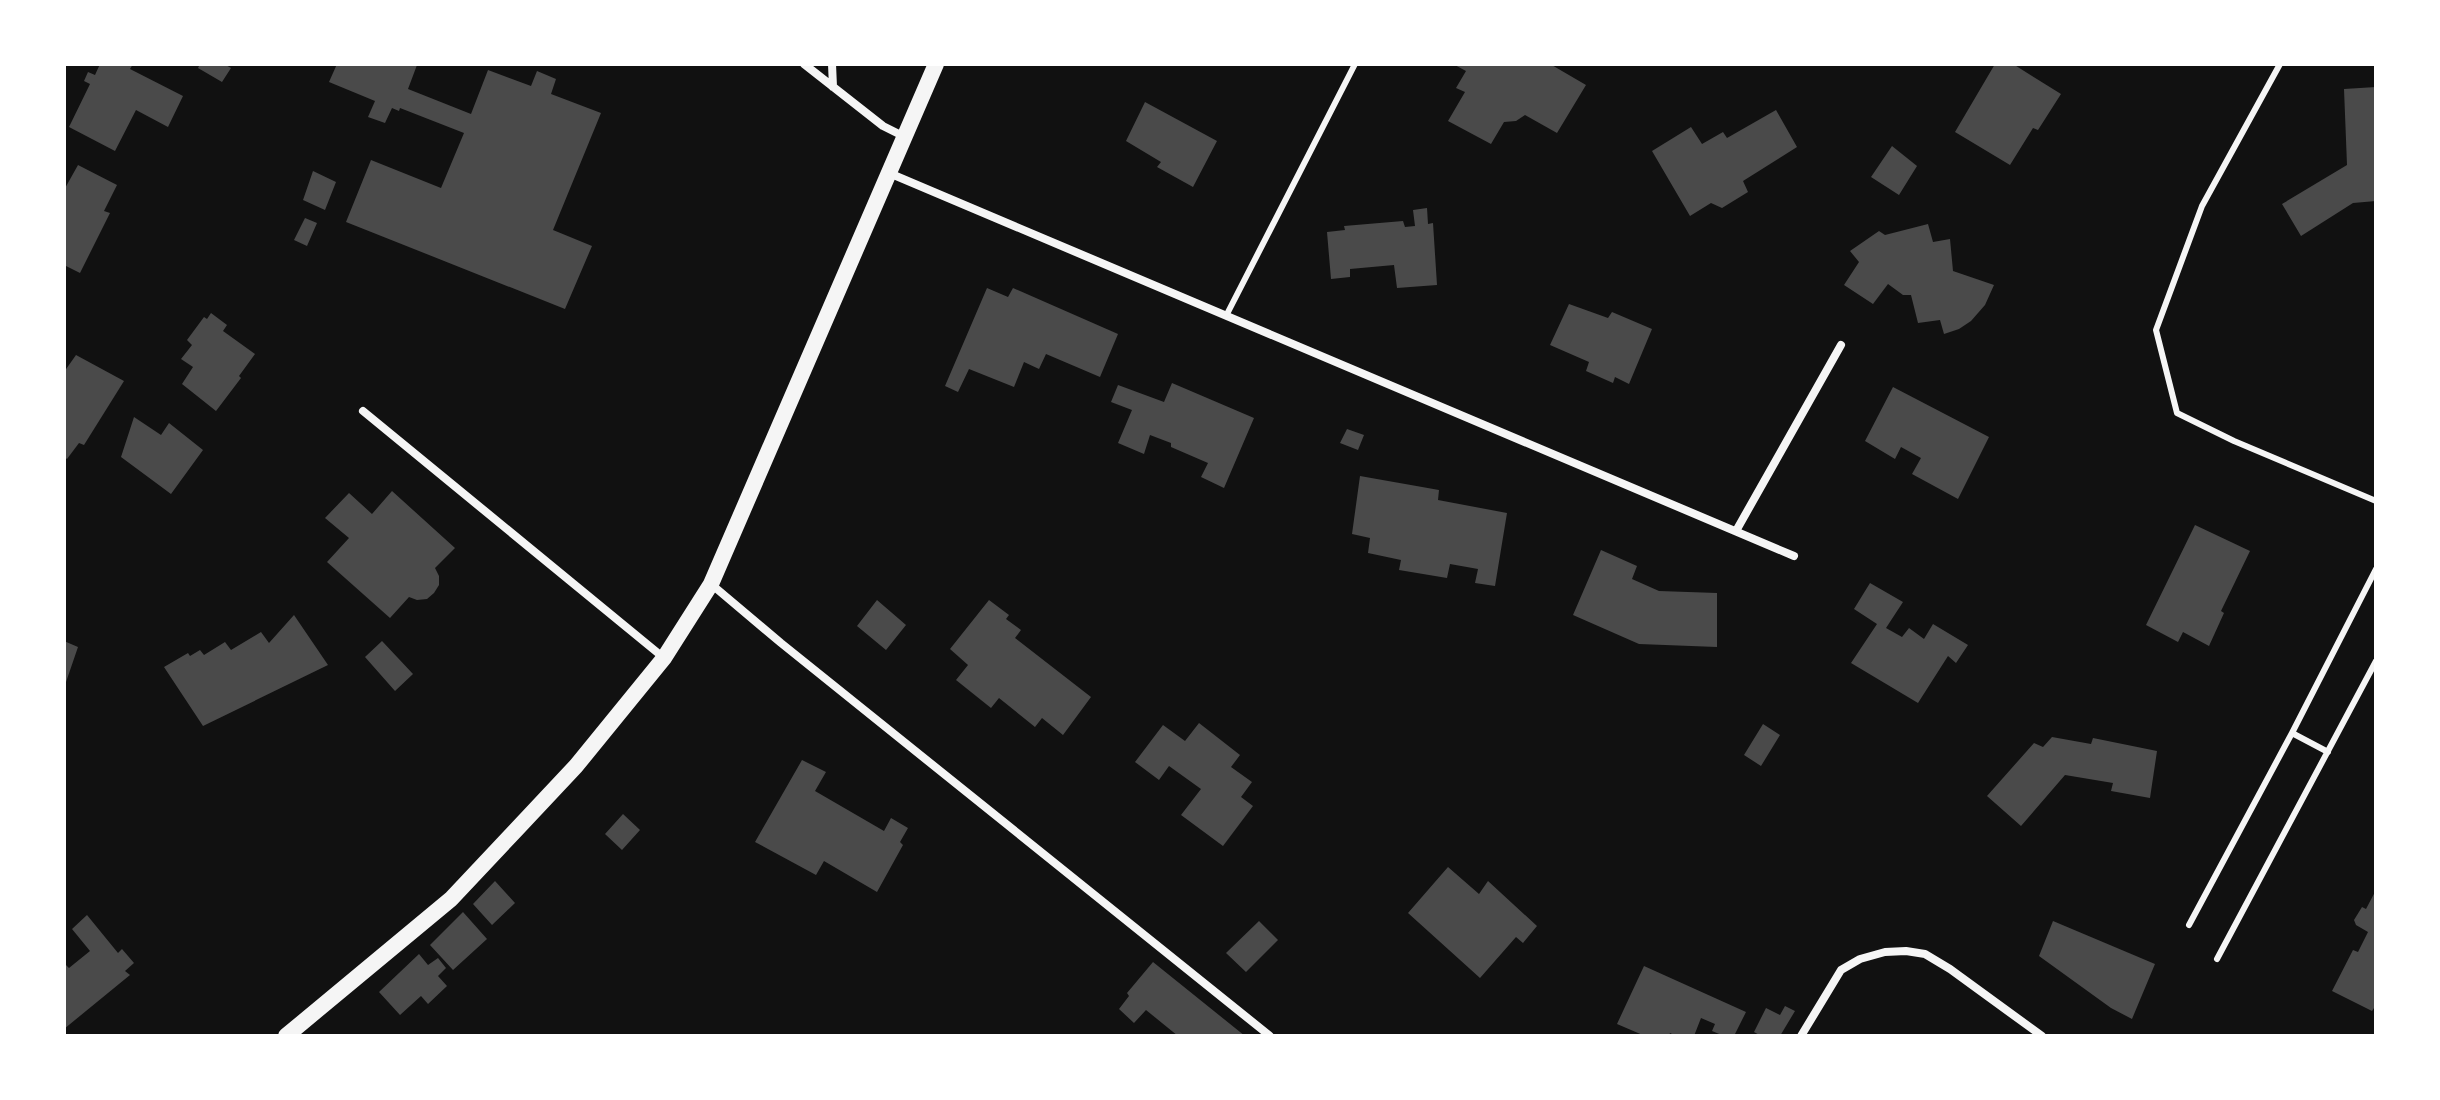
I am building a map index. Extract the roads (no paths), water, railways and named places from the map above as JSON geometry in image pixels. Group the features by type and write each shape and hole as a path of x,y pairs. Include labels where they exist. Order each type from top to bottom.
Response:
{"main road":[{"path":"286,1036 451,899 576,766 664,658 711,584 936,64"}],"street":[{"path":"804,64 883,126 905,137"},
{"path":"832,64 833,87"},
{"path":"888,173 1794,556"},
{"path":"1736,531 1841,345"},
{"path":"363,411 664,658"},
{"path":"711,584 1270,1036"},
{"path":"1801,1036 1841,970 1860,959 1885,952 1906,951 1925,954 1950,969 2042,1036"}],"lane":[{"path":"1226,316 1355,64"},
{"path":"2280,64 2202,206 2156,330 2177,413 2234,441 2376,501"},
{"path":"2189,925 2376,569"},
{"path":"2217,959 2376,661"},
{"path":"2292,733 2328,752"}]}
